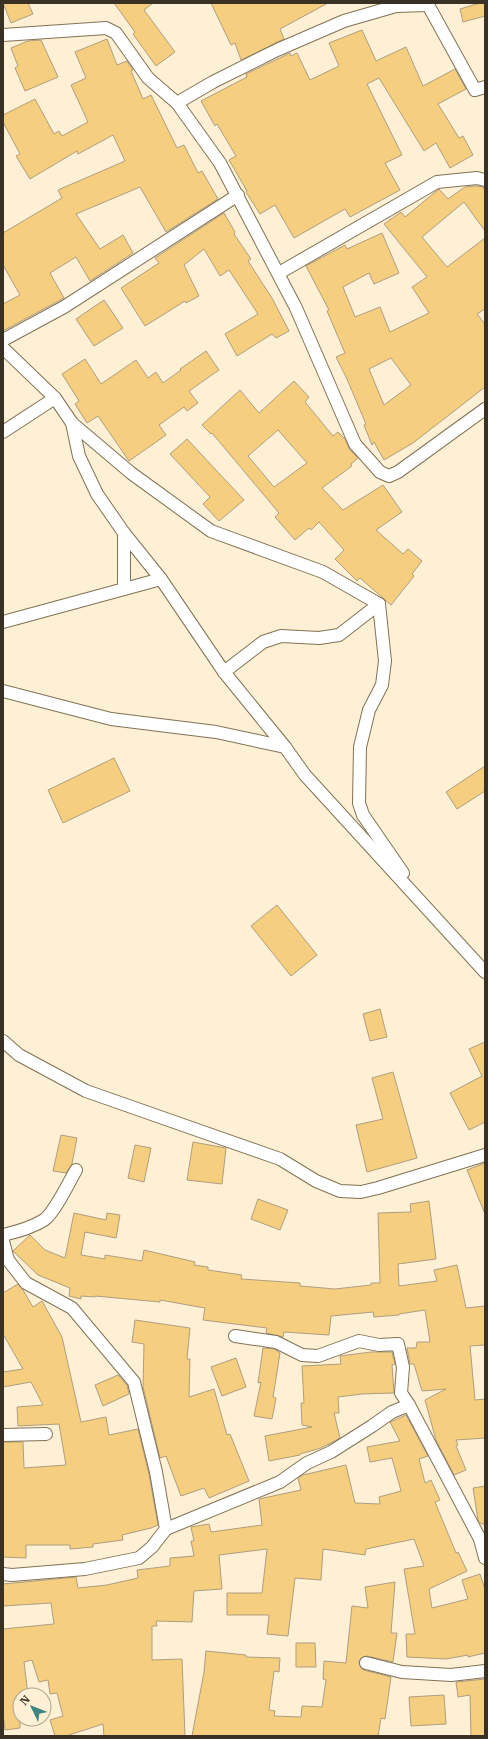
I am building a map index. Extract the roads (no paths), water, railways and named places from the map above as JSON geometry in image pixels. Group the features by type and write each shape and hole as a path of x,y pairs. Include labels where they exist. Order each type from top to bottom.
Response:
{"street":[{"path":"177,103 227,75 277,50 344,21 396,6 428,4 475,90 485,87"},
{"path":"3,35 106,28 116,33 148,78 177,103 220,163 238,195 296,308 355,444 380,472 389,476 398,472 485,409"},
{"path":"279,273 437,182 478,178 485,180"},
{"path":"3,340 64,307 238,195"},
{"path":"3,348 55,398 72,423 131,473 211,531 323,572 379,604"},
{"path":"3,432 55,398"},
{"path":"72,423 79,456 97,494 124,533 161,579 224,672 286,747 305,775 485,972"},
{"path":"124,533 124,589"},
{"path":"3,622 161,579"},
{"path":"224,672 264,642 281,636 319,638 339,635 379,604"},
{"path":"379,604 385,661 382,685 369,710 360,747 359,803 363,815 424,904"},
{"path":"3,691 111,719 216,732 286,747"},
{"path":"3,1041 19,1055 86,1091 280,1159 316,1181 340,1191 361,1192 378,1188 485,1155"},
{"path":"3,1235 45,1219 60,1200 76,1170"},
{"path":"3,1241 8,1260 26,1283 72,1308 134,1382 156,1472 166,1529"},
{"path":"235,1336 276,1342 302,1355 318,1356 359,1341 379,1345 398,1344 403,1367 401,1393 409,1405 480,1539 485,1558"},
{"path":"3,1574 12,1575 85,1569 139,1558 152,1547 166,1529 280,1482 307,1463 331,1452 392,1412 409,1405"},
{"path":"3,1435 46,1434"},
{"path":"366,1663 409,1672 451,1675 485,1671"}]}
